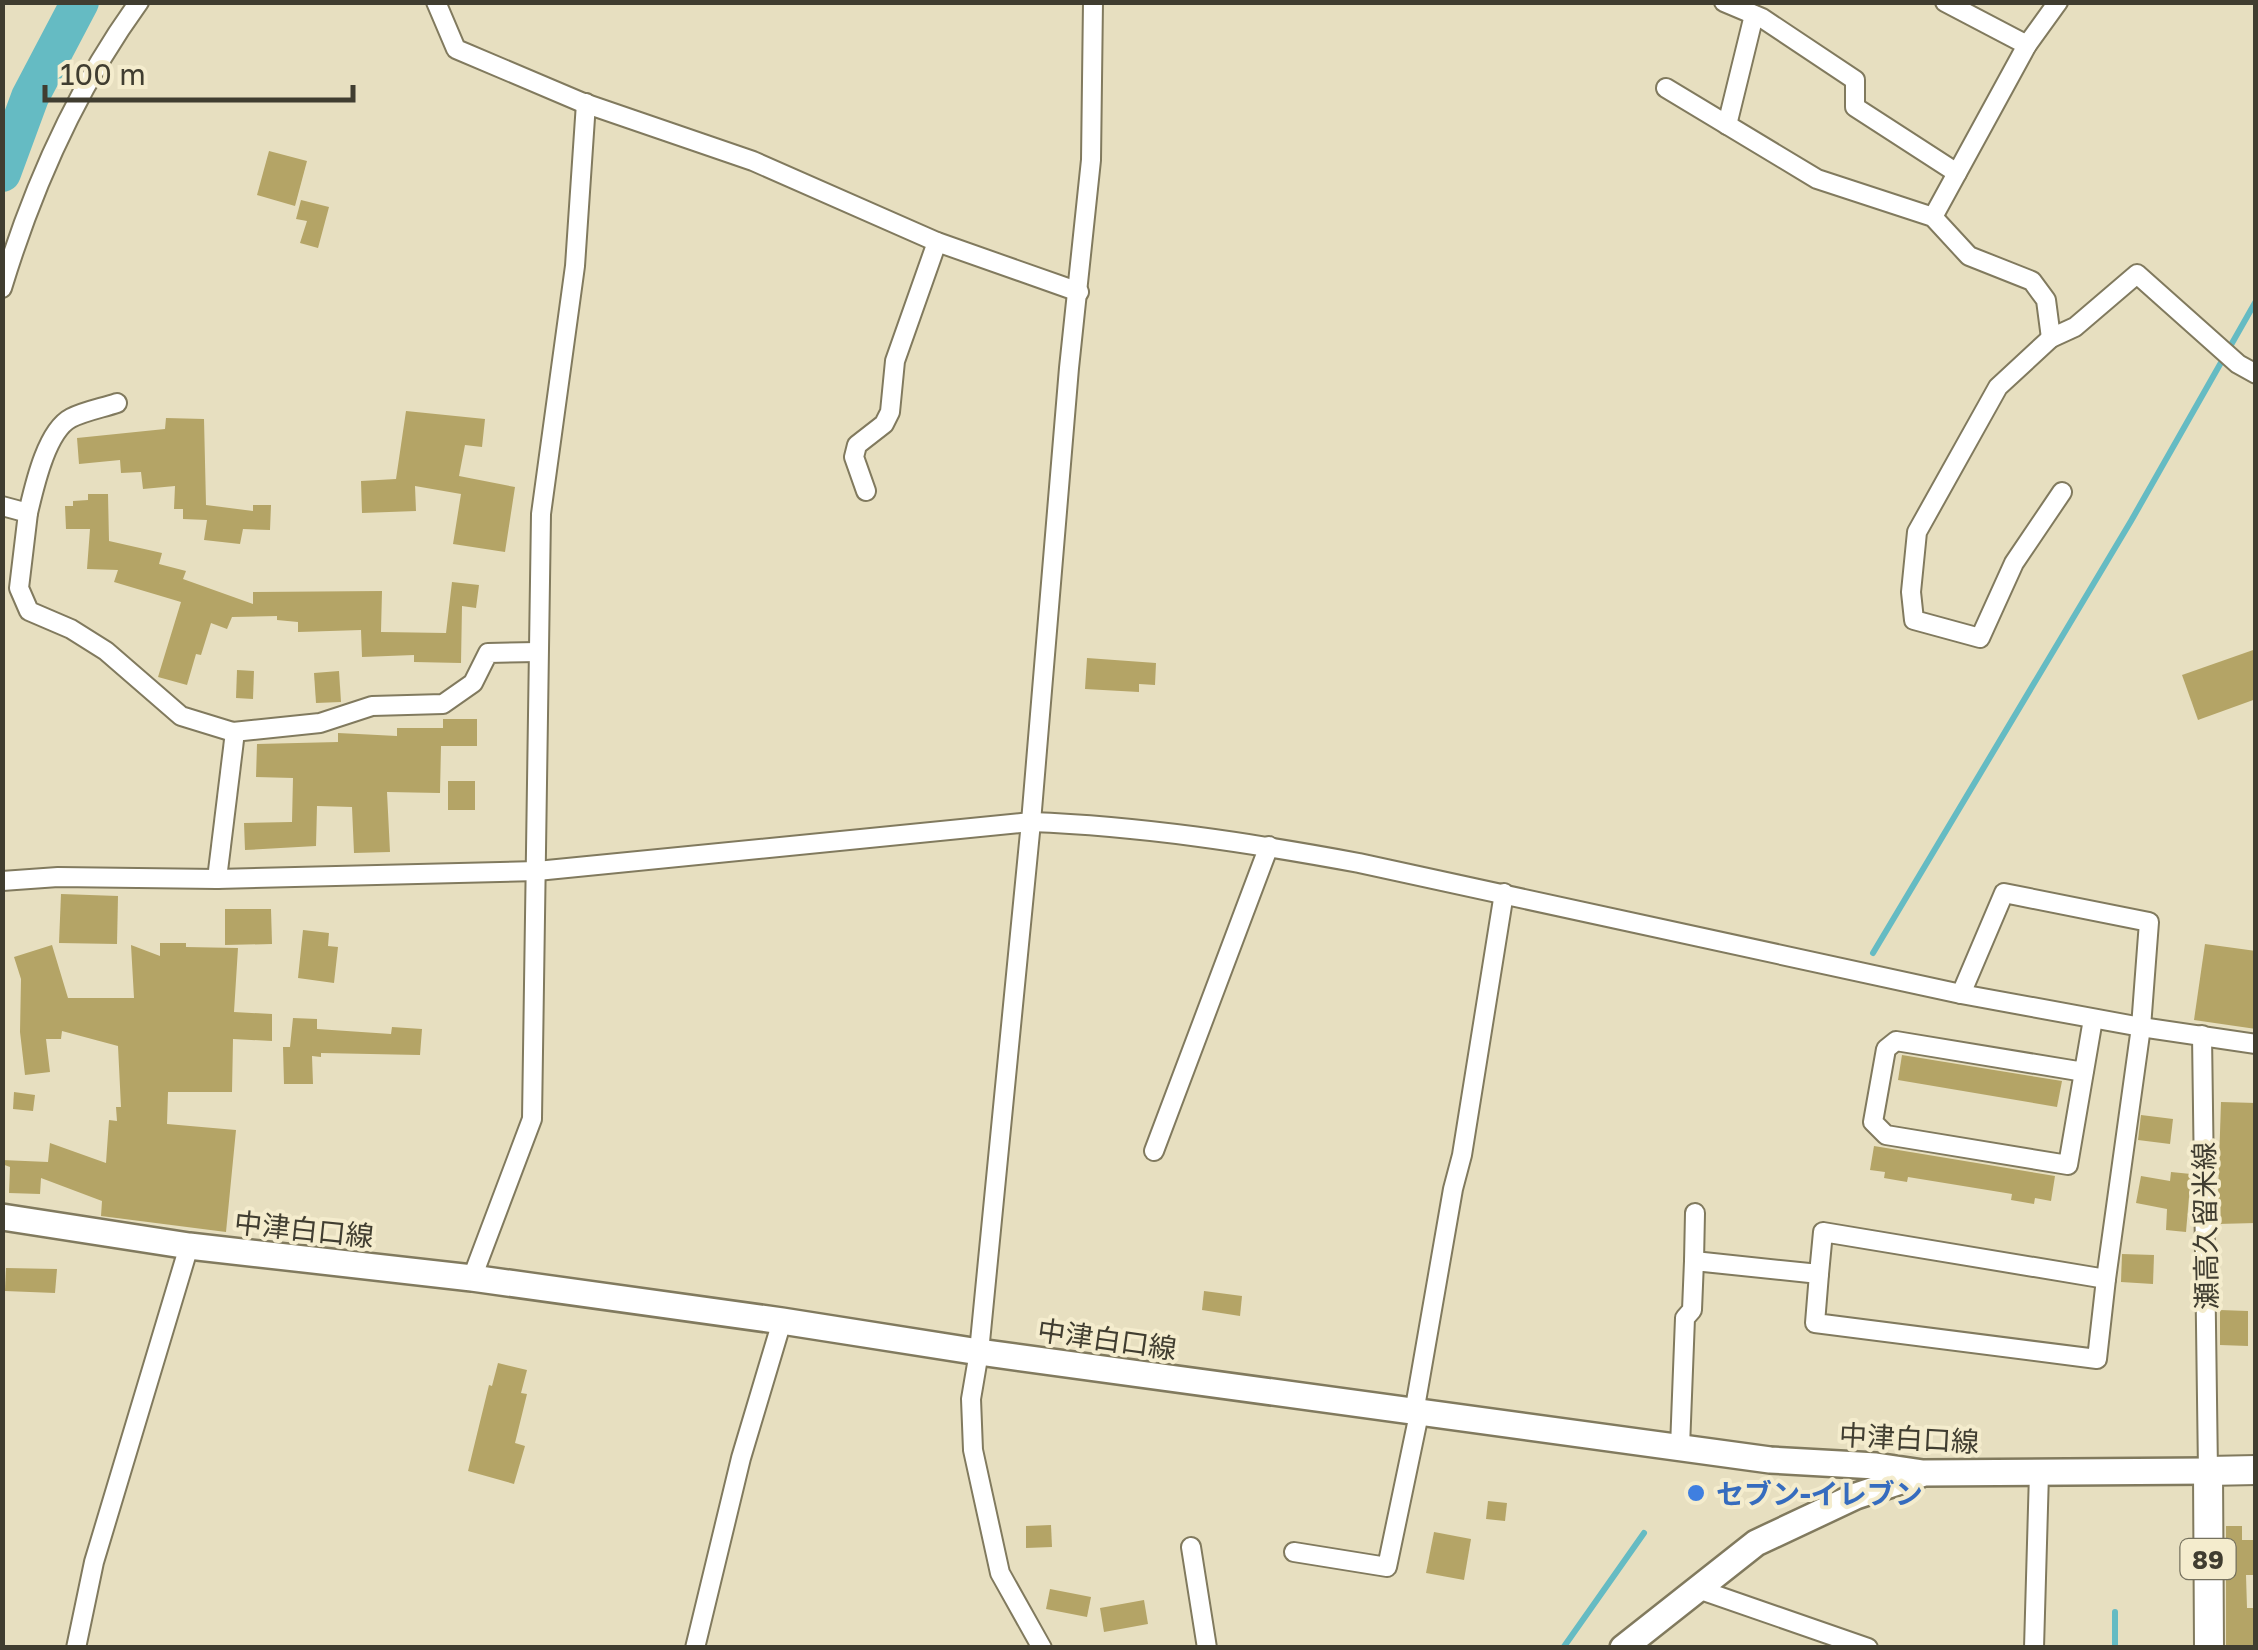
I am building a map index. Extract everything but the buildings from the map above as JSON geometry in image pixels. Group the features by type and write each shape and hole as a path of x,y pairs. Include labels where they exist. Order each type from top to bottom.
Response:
{"main road":[{"name":"中津白口線","path":"2,1217 189,1246 472,1278 1770,1460 1924,1473 2208,1471"},
{"path":"1831,1463 1835,1505"},
{"path":"2208,1471 2256,1470"},
{"name":"瀬高久留米線","path":"2208,1471 2209,1648"},
{"path":"1622,1648 1756,1544 1835,1505 1924,1473"}],"street":[{"path":"2,288 21,224 61,132 119,30 140,2"},
{"path":"436,2 456,49 586,104 753,161 937,242 1078,292"},
{"path":"1042,1648 1000,1572 977,1467 971,1398 979,1352 1069,368 1092,160 1093,2"},
{"path":"1724,2 1754,15 1856,80 1856,107 1957,173"},
{"path":"1945,2 2028,45"},
{"path":"1933,216 2028,45 2058,2"},
{"path":"1726,125 1754,15"},
{"path":"1666,88 1817,179 1933,216 1968,256 2032,281 2046,300 2051,338"},
{"path":"472,1278 532,1118 540,514 573,285 586,104"},
{"path":"866,492 854,456 858,445 884,424 890,412 894,361 937,242"},
{"path":"2062,492 2014,563 1980,638 1914,620 1916,532 1998,387 2051,338 2075,327 2137,274 2238,364 2256,374"},
{"path":"117,402 70,418 60,426 44,458 28,513 19,588 30,611 106,651 181,716 235,732 320,723 372,706 444,704 473,683 488,653 538,652"},
{"path":"2,506 28,513"},
{"path":"217,879 235,732"},
{"path":"2,881 537,871 1030,822 1092,824 1268,846 1504,893 1961,994 2256,1044"},
{"path":"1154,1151 1268,846"},
{"path":"1294,1552 1387,1567 1462,1154 1504,893"},
{"path":"1961,994 2004,893 2149,922 2140,1027 2097,1359 1815,1323 1823,1232 2106,1279"},
{"path":"2084,1072 1896,1041 1886,1049 1873,1122 1886,1135 2068,1166 2084,1072 2092,1019"},
{"name":"瀬高久留米線","path":"2202,1035 2208,1471"},
{"path":"1680,1448 1685,1318 1692,1310 1695,1213"},
{"path":"76,1648 94,1562 189,1246"},
{"path":"1694,1261 1819,1274"},
{"path":"695,1648 742,1458 782,1321"},
{"path":"2034,1648 2040,1473"},
{"path":"1190,1546 1207,1648"},
{"path":"1698,1589 1868,1648"}],"waterway":[{"path":"2,173 30,97 80,2"},
{"path":"1873,953 2131,521 2256,301"},
{"path":"1563,1648 1644,1533"},
{"path":"2115,1612 2115,1648"}],"place":[{"name":"セブン-イレブン","path":"1696,1493"}]}
